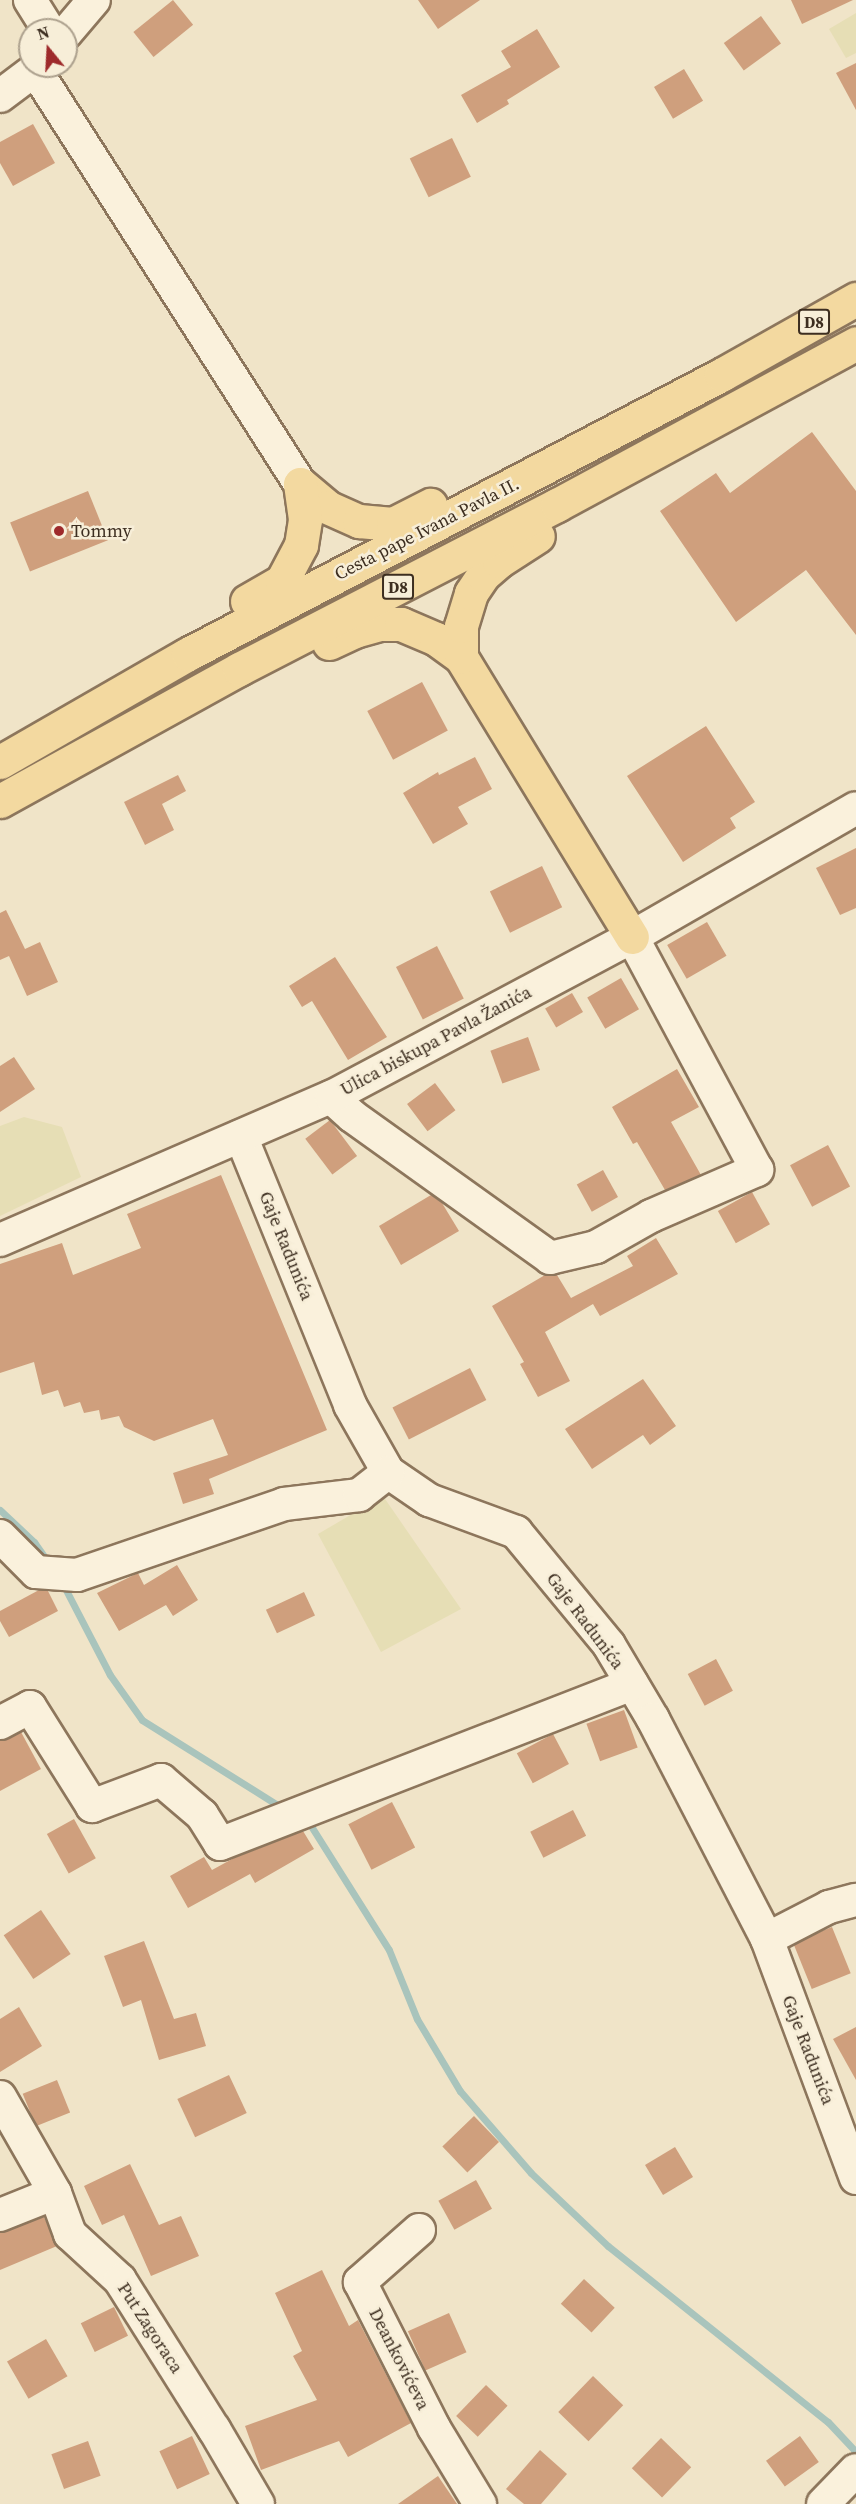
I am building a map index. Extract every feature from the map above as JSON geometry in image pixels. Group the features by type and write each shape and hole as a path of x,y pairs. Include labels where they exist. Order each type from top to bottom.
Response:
{"main road":[{"name":"Cesta pape Ivana Pavla II.","path":"0,762 188,654 710,381 856,299"},
{"name":"Cesta pape Ivana Pavla II.","path":"0,801 239,669 558,505 856,343"},
{"path":"300,484 327,507 359,521 393,524 453,494 498,493"},
{"path":"188,654 211,621 282,580 301,545 305,519 300,484"},
{"path":"461,657 461,626 471,593 483,575 499,561 535,539 547,525 558,505"},
{"path":"239,669 271,670 355,631 380,624 401,624 436,639 461,657 632,937"}],"street":[{"path":"30,0 41,18"},
{"path":"78,19 94,0"},
{"path":"0,96 25,78"},
{"path":"44,78 300,484"},
{"name":"Ulica biskupa Pavla Žanića","path":"0,1240 331,1097 632,937 856,808"},
{"path":"331,1097 352,1116 550,1258 596,1247 651,1216 757,1170 632,937"},
{"name":"Gaje Radunića","path":"241,1136 350,1405 388,1472 429,1500 516,1532 609,1645 653,1719 767,1940 856,2178"},
{"path":"0,1536 36,1572 77,1575 284,1504 359,1495 388,1472"},
{"path":"0,1723 30,1707 92,1806 161,1780 202,1815 220,1844 632,1684"},
{"path":"767,1940 829,1906 856,1900"},
{"name":"Put Zagoraca","path":"0,2097 55,2193 70,2234 120,2280 214,2429 254,2503"},
{"path":"0,2215 55,2193"},
{"name":"Deankovićeva","path":"419,2230 360,2282 434,2428 480,2504"},
{"path":"823,2504 856,2470"}],"shaded area":[{"path":"856,13 856,53 846,58 829,29"},
{"path":"24,1117 62,1127 81,1177 0,1216 0,1126"},
{"path":"383,1496 461,1609 381,1652 318,1534"}],"building":[{"path":"173,0 193,25 154,57 133,32"},
{"path":"418,0 480,0 438,29"},
{"path":"791,0 853,0 802,24"},
{"path":"761,16 781,44 744,71 724,43"},
{"path":"537,29 560,67 507,100 509,104 477,123 461,95 511,67 501,51"},
{"path":"856,63 856,110 836,73"},
{"path":"684,69 703,101 673,119 654,87"},
{"path":"33,124 55,163 13,186 0,163 0,142"},
{"path":"452,138 471,177 429,197 410,159"},
{"path":"812,432 856,491 856,635 806,570 736,622 660,511 716,473 730,493"},
{"name":"Tommy","path":"88,491 108,540 30,572 10,522"},
{"path":"422,682 448,731 393,760 367,711"},
{"path":"706,726 755,802 730,818 736,828 683,862 627,776"},
{"path":"475,757 492,789 458,807 468,824 433,844 403,793 438,772 439,775"},
{"path":"178,775 186,791 162,804 174,830 145,845 124,802"},
{"path":"856,848 856,908 840,915 816,868"},
{"path":"542,866 562,907 510,933 490,891"},
{"path":"6,910 25,949 40,942 58,982 27,996 9,956 0,960 0,913"},
{"path":"707,922 726,956 687,979 667,945"},
{"path":"437,946 464,999 423,1019 396,967"},
{"path":"335,957 387,1037 348,1060 312,1001 302,1007 289,986"},
{"path":"621,978 639,1009 605,1029 587,998"},
{"path":"572,993 583,1012 556,1028 545,1008"},
{"path":"528,1037 540,1070 502,1084 490,1051"},
{"path":"14,1057 35,1089 0,1112 0,1066"},
{"path":"677,1069 699,1107 671,1122 701,1175 665,1190 637,1142 633,1144 612,1107"},
{"path":"435,1083 455,1110 428,1131 407,1104"},
{"path":"330,1120 357,1156 332,1175 305,1139"},
{"path":"828,1145 850,1186 812,1207 790,1165"},
{"path":"603,1170 618,1197 592,1212 577,1185"},
{"path":"221,1175 327,1430 209,1479 214,1494 183,1504 173,1473 228,1455 213,1419 154,1441 124,1427 119,1416 101,1420 99,1410 84,1413 80,1402 64,1407 58,1390 42,1395 34,1362 0,1373 0,1264 62,1243 73,1275 141,1248 127,1214"},
{"path":"752,1192 770,1224 736,1243 718,1211"},
{"path":"431,1195 442,1203 459,1231 401,1265 379,1226"},
{"path":"656,1238 678,1274 600,1316 593,1304 545,1332 570,1381 538,1397 520,1364 524,1362 492,1306 545,1275 557,1275 571,1298 633,1266 627,1256"},
{"path":"470,1368 486,1400 409,1440 392,1407"},
{"path":"643,1379 676,1426 650,1445 643,1435 592,1469 565,1429"},
{"path":"177,1565 198,1600 173,1616 166,1605 119,1631 97,1593 138,1573 144,1585"},
{"path":"39,1590 48,1591 58,1611 9,1637 0,1621 0,1611"},
{"path":"304,1592 315,1616 277,1633 266,1610"},
{"path":"716,1659 733,1691 705,1706 688,1674"},
{"path":"624,1710 638,1748 600,1761 586,1724"},
{"path":"21,1732 41,1769 0,1791 0,1741"},
{"path":"553,1734 569,1764 533,1783 517,1753"},
{"path":"392,1802 415,1847 371,1870 348,1824"},
{"path":"573,1810 586,1836 543,1858 530,1832"},
{"path":"74,1819 96,1858 69,1873 47,1834"},
{"path":"303,1831 314,1849 255,1883 250,1874 188,1908 170,1876 204,1857 212,1870 234,1858"},
{"path":"41,1910 71,1954 33,1979 4,1935"},
{"path":"832,1927 851,1973 812,1989 793,1943"},
{"path":"144,1941 174,2019 196,2013 206,2046 159,2060 141,2000 123,2007 104,1956"},
{"path":"19,2007 42,2046 0,2072 0,2019"},
{"path":"856,2027 856,2080 833,2039"},
{"path":"229,2075 247,2113 195,2137 177,2099"},
{"path":"57,2080 70,2112 36,2126 23,2094"},
{"path":"474,2116 499,2142 467,2172 442,2147"},
{"path":"675,2147 693,2177 663,2195 645,2165"},
{"path":"130,2164 159,2225 181,2216 199,2256 151,2276 124,2215 102,2225 84,2186"},
{"path":"476,2180 492,2209 454,2230 438,2201"},
{"path":"44,2217 57,2246 0,2270 0,2233"},
{"path":"322,2270 349,2326 358,2320 411,2423 348,2457 339,2441 261,2470 245,2426 317,2400 293,2356 302,2351 275,2293"},
{"path":"584,2279 615,2308 592,2333 561,2304"},
{"path":"114,2307 128,2336 95,2352 81,2323"},
{"path":"449,2313 466,2352 425,2371 408,2331"},
{"path":"46,2339 67,2376 29,2399 7,2362"},
{"path":"593,2376 623,2405 588,2441 558,2412"},
{"path":"486,2385 508,2406 478,2437 456,2416"},
{"path":"192,2436 210,2474 177,2489 159,2451"},
{"path":"800,2436 819,2462 785,2487 766,2461"},
{"path":"661,2438 691,2467 662,2497 632,2468"},
{"path":"88,2441 101,2476 64,2489 51,2454"},
{"path":"540,2450 567,2474 541,2504 524,2504 506,2489"},
{"path":"438,2476 457,2504 398,2504"}],"waterway":[{"path":"0,1510 34,1542 43,1555"},
{"path":"67,1592 110,1675 142,1720 276,1804"},
{"path":"311,1826 389,1950 417,2019 460,2091 531,2173 608,2246 828,2422 856,2452"}],"place":[{"name":"Tommy","path":"59,531"}]}
